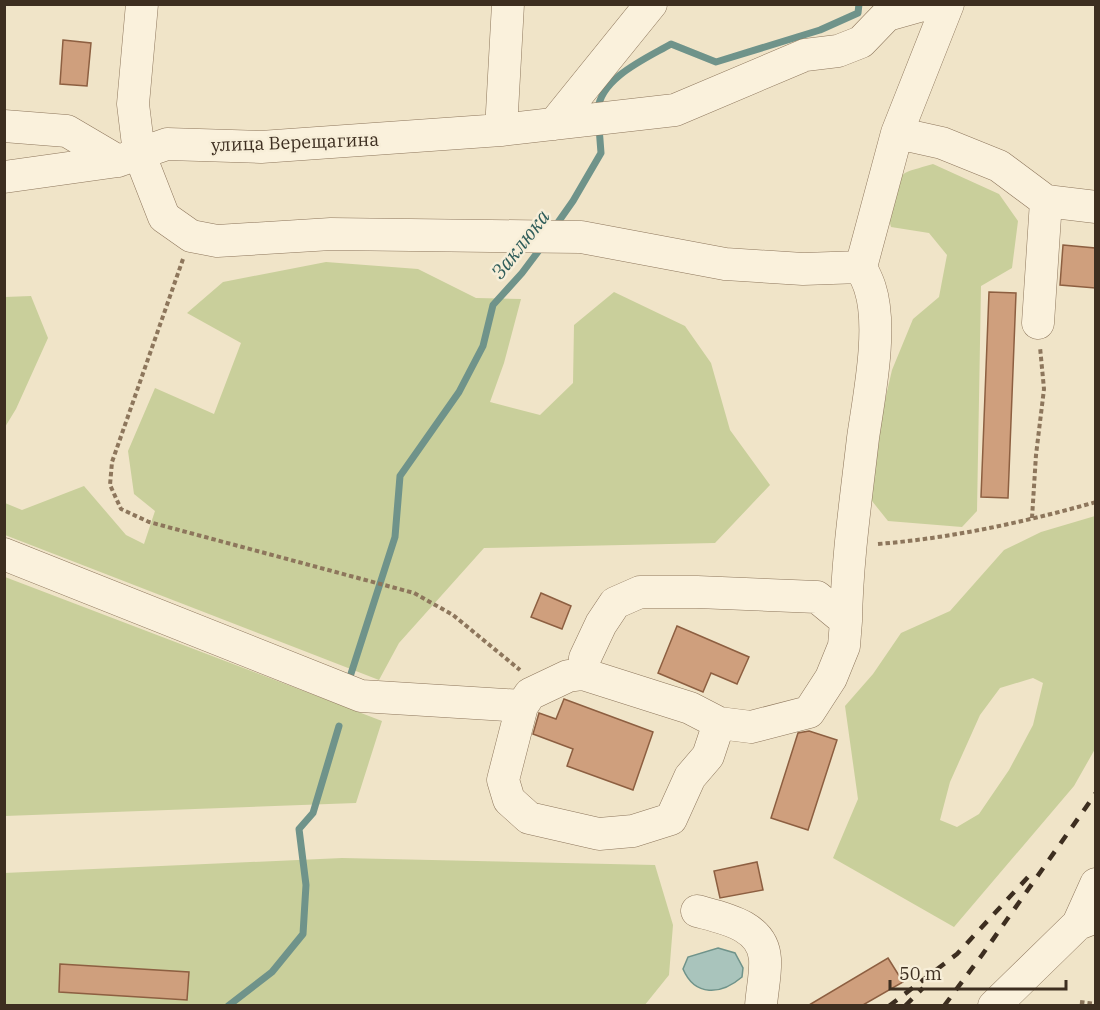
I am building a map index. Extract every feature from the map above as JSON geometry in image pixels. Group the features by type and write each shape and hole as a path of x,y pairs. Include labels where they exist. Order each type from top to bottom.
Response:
{"lane":[{"path":"128,157 142,4"},
{"path":"501,130 508,4"},
{"path":"554,124 651,4"},
{"name":"улица Верещагина","path":"4,177 128,157 167,144 261,147 501,130 675,110 805,55 838,51 861,42 887,15 926,4"},
{"path":"4,554 361,696 532,698 568,676 583,674 690,708 719,723 751,727 809,712 831,678 844,646 846,586 874,352 874,312 870,288 861,267 897,133 948,4"},
{"path":"4,126 67,131 128,157 164,217 191,236 217,241 331,234 581,237 725,264 803,269 861,267"},
{"path":"897,133 942,143 999,166 1046,201 1095,207"},
{"path":"1038,323 1046,201"},
{"path":"583,674 585,658 601,624 615,603 640,592 817,597 846,621"},
{"path":"532,698 503,780 509,800 529,818 599,834 633,831 671,819 690,777 708,756 719,723"},
{"path":"994,1005 1090,921 1095,884"},
{"path":"697,911 734,922 755,934 765,957 762,1005"}],"path":[{"path":"191,236 112,462 110,485 122,509 149,522 414,593 453,615 532,698"},
{"path":"1032,518 1036,455 1044,389 1038,323"},
{"path":"851,546 928,540 1095,502"},
{"path":"1080,1002 1095,1004"}],"green space":[{"path":"933,164 999,194 1018,221 1012,268 981,286 977,511 962,527 888,521 864,491 892,370 913,319 939,297 947,255 929,233 891,227 890,197 899,177"},
{"path":"326,262 418,269 476,298 521,299 504,363 490,402 540,415 573,383 574,325 614,292 685,326 711,363 730,430 770,485 715,543 484,548 399,643 379,680 5,535 5,503 22,510 84,486 126,535 144,544 155,511 134,494 128,451 155,388 214,414 241,343 187,313 223,282"},
{"path":"31,296 48,338 16,409 5,427 5,297"},
{"path":"1095,516 1095,749 1074,786 954,927 833,858 858,799 845,706 873,674 901,633 950,611 1004,550 1041,532","holes":["1033,678 1043,683 1033,725 1009,770 979,814 957,827 940,820 950,782 980,715 1000,688"]},
{"path":"5,577 382,721 356,803 5,816"},
{"path":"342,858 655,865 673,925 669,975 644,1006 5,1005 4,873"}],"water":[{"path":"718,948 735,953 743,968 742,977 717,990 701,989 694,985 683,969 688,957"}],"building":[{"path":"63,40 91,43 87,86 60,84"},
{"path":"1063,245 1095,248 1095,288 1060,285"},
{"path":"989,292 1016,293 1008,498 981,497"},
{"path":"541,593 571,606 562,629 531,617"},
{"path":"677,626 749,657 737,684 711,673 703,692 658,673"},
{"path":"564,699 653,732 633,790 567,766 573,749 533,734 539,713 556,719"},
{"path":"809,731 837,740 808,830 771,818 798,733"},
{"path":"757,862 763,890 720,898 714,871"},
{"path":"888,958 903,982 863,1005 809,1005"},
{"path":"60,964 189,972 187,1000 59,992"}],"waterway":[{"name":"Заклюка","path":"598,110 607,88 616,79 626,70 671,44 716,62 820,30 858,13 859,4"},
{"name":"Заклюка","path":"554,228 601,153 599,127"},
{"name":"Заклюка","path":"348,683 395,537 400,476 459,392 483,346 493,305 543,245"},
{"name":"Заклюка","path":"228,1006 272,972 303,934 306,885 299,829 313,813 339,726"}],"railway":[{"path":"944,1006 1096,793"},
{"path":"889,1006 957,954 1029,876"},
{"path":"905,1006 923,988"}]}
